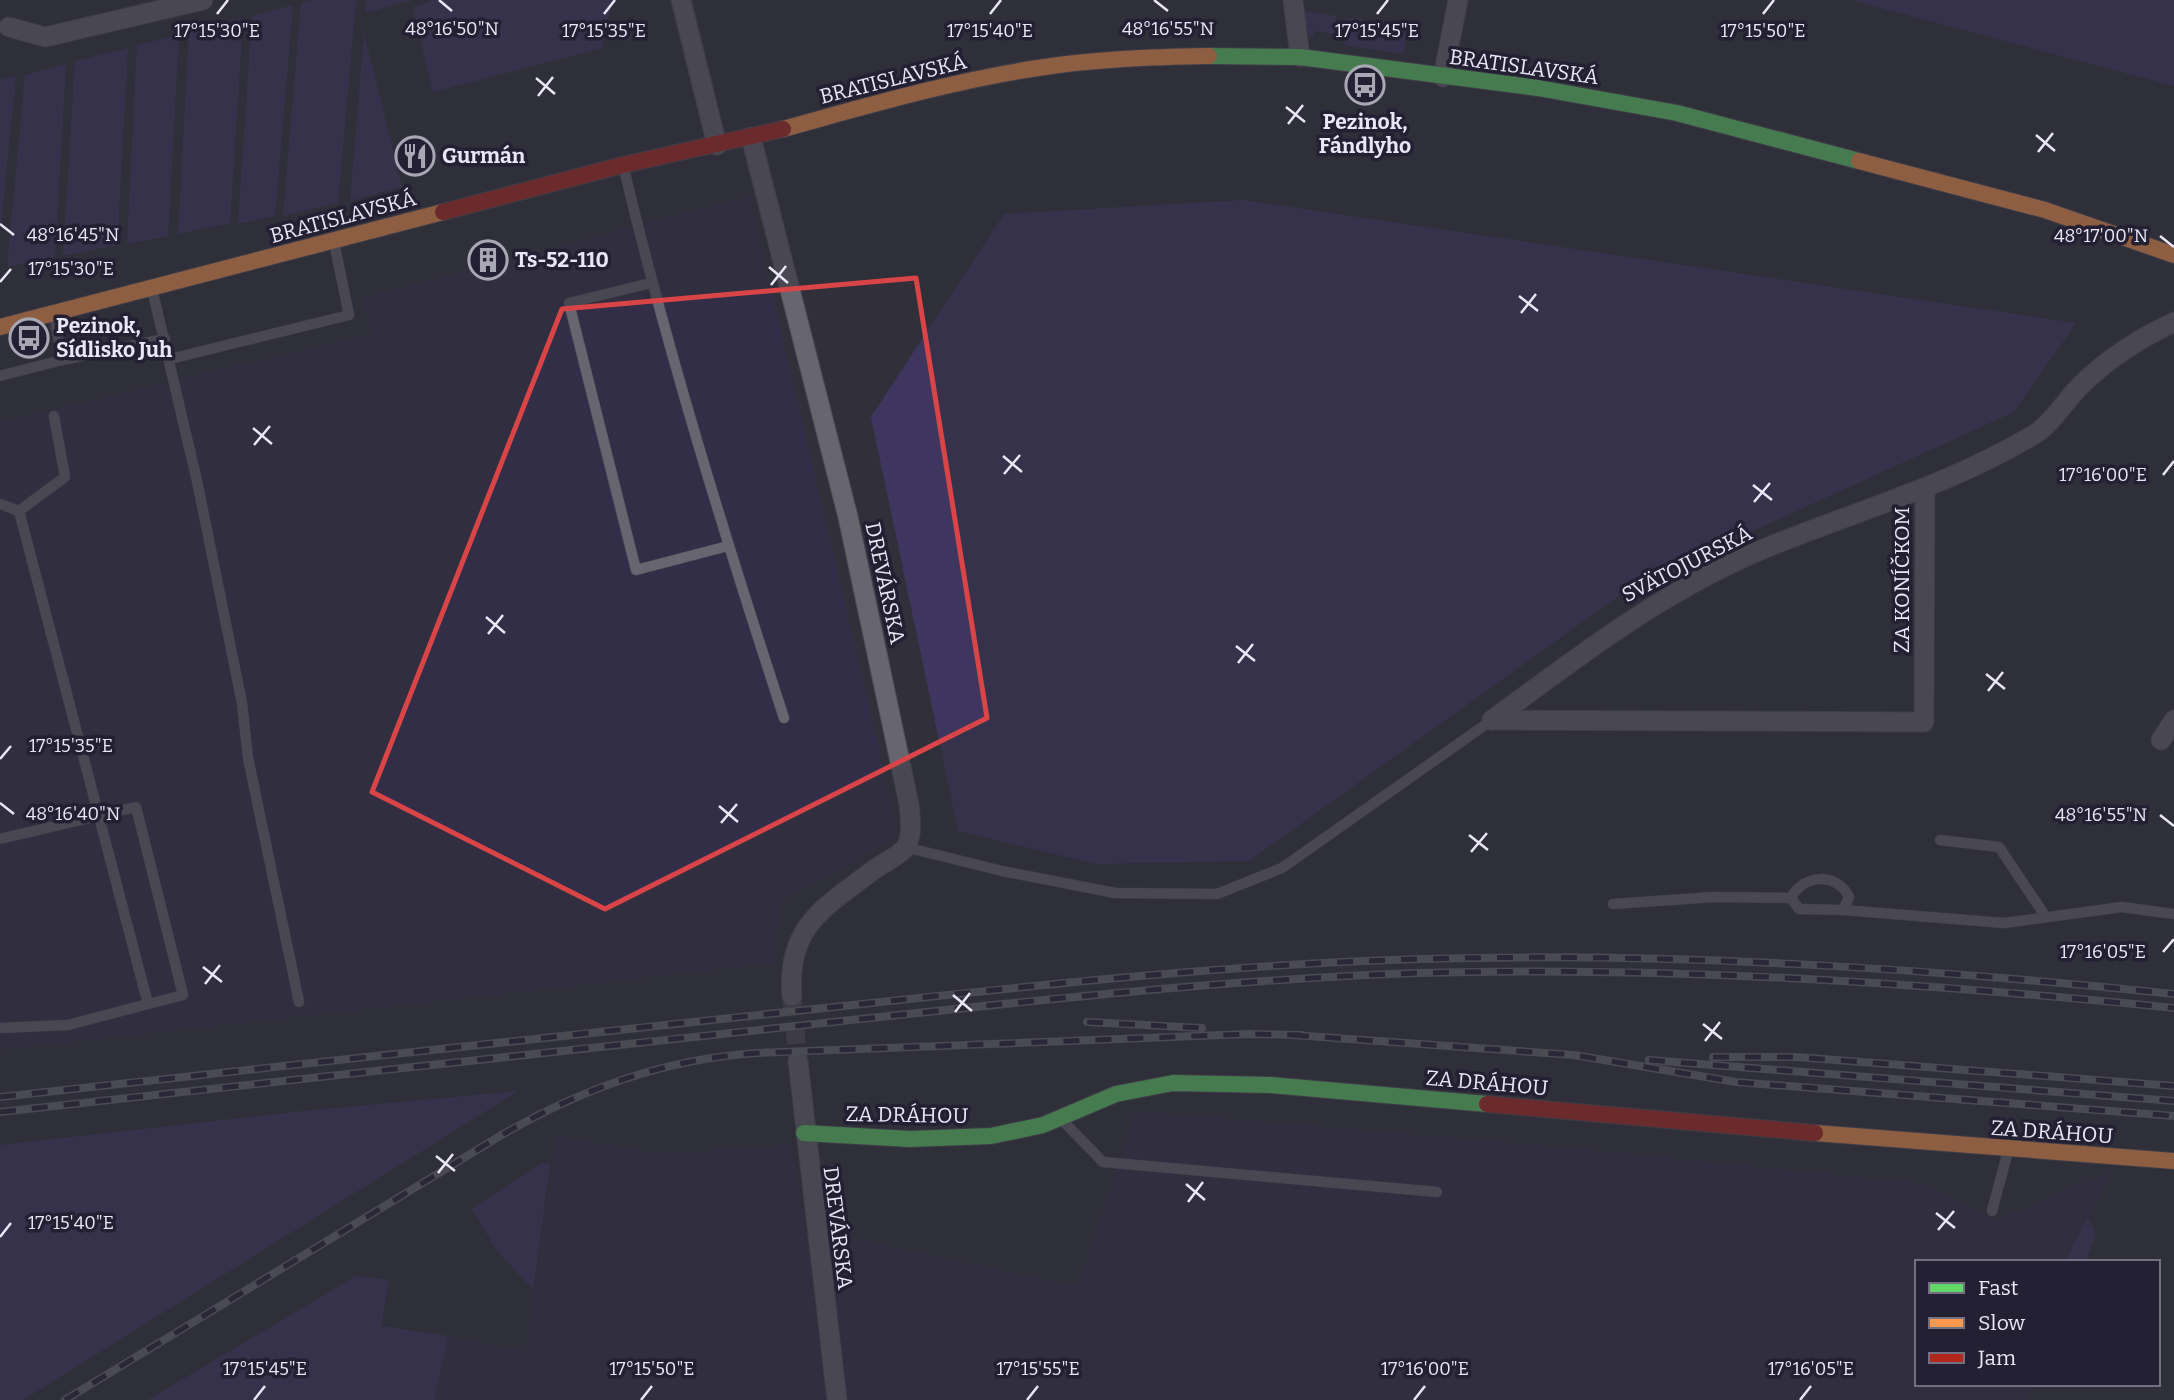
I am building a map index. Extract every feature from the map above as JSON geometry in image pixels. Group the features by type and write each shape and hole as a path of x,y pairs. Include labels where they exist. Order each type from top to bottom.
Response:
{"main road":[{"name":"BRATISLAVSKÁ","path":"0,327 623,165 751,137 913,93 1037,68 1116,59 1206,55 1300,57 1609,100 1737,127 2045,210 2174,255"},
{"name":"ZA DRÁHOU","path":"804,1133 983,1138 1062,1119 1117,1094 1157,1085 1195,1083 1270,1085 2008,1150 2174,1161"}],"street":[{"path":"9,27 45,37 203,0"},
{"path":"681,0 717,145"},
{"path":"1293,0 1300,57"},
{"path":"1443,77 1458,0"},
{"name":"DREVÁRSKA","path":"751,137 848,517 909,804 911,828 905,847"},
{"name":"ZA KONÍČKOM","path":"1492,720 1924,722 1926,488 2037,433 2080,386 2129,344 2174,322"},
{"name":"SVÄTOJURSKÁ","path":"1492,720 1624,623 1691,583 1760,551 1926,488"},
{"path":"2161,740 2174,720"},
{"path":"792,996 790,975 795,948 807,925 822,909 905,847"},
{"name":"DREVÁRSKA","path":"798,1061 804,1133 837,1400"}],"lane":[{"path":"623,165 651,283 728,546 784,719"},
{"path":"170,359 349,315 334,242"},
{"path":"651,283 569,303 636,569 728,546"},
{"path":"152,288 203,507 242,703 248,758 299,1002"},
{"path":"54,314 62,360"},
{"path":"0,376 165,339"},
{"path":"19,511 65,477 54,416"},
{"path":"0,504 19,511"},
{"path":"19,511 96,815 148,1004"},
{"path":"905,847 1002,871 1115,893 1217,894 1282,868 1492,720"},
{"path":"0,839 136,807 183,995 68,1025 0,1028"},
{"path":"1940,840 1999,847 2046,917"},
{"path":"1791,898 1797,886 1814,879 1835,882 1849,897 1843,909"},
{"path":"1612,904 1714,897 1791,898 1800,909 1843,909 2004,923 2122,907 2174,914"},
{"path":"1062,1119 1103,1163 1437,1192"},
{"path":"1992,1211 2008,1150"}],"highlighted area":[{"path":"916,278 987,718 605,909 372,792 562,309"}],"shaded area":[{"path":"313,0 356,0 338,203 283,216 301,3"},
{"path":"366,0 412,0 365,13"},
{"path":"433,0 613,0 602,48 433,92 413,8"},
{"path":"1851,0 2174,0 2174,86"},
{"path":"293,5 275,216 238,224 252,16"},
{"path":"1303,11 1336,16 1335,34 1314,31 1313,38 1309,37"},
{"path":"243,18 230,223 178,234 189,32"},
{"path":"1347,18 1407,26 1404,54 1344,45"},
{"path":"364,33 402,187 350,201"},
{"path":"179,35 168,236 127,244 137,45"},
{"path":"128,48 117,245 63,256 75,61"},
{"path":"66,64 55,257 7,267 25,75"},
{"path":"16,76 0,233 0,80"},
{"path":"749,196 899,836 780,902 774,963 0,1050 0,422 372,334 363,298"},
{"path":"1243,200 2076,323 2014,412 1634,585 1249,861 1096,864 958,831 871,417 1004,214"},
{"path":"518,1091 23,1400 0,1400 0,1145 304,1111"},
{"path":"1136,1111 1560,1147 1926,1184 1996,1221 2112,1170 2066,1260 1915,1260 1915,1386 2030,1386 2028,1400 434,1400 448,1336 526,1351 556,1136 662,1154 792,1145 804,1228 1078,1287"},
{"path":"542,1163 550,1164 533,1290 496,1249 472,1209"},
{"path":"2088,1217 2096,1235 2086,1260 2066,1260"},
{"path":"356,1276 389,1280 381,1326 448,1336 434,1400 148,1400"}],"tunnel":[{"path":"792,996 798,1061"}],"railway":[{"path":"0,1097 1029,986 1341,962 1514,957 1703,960 1892,970 2174,994"},
{"path":"0,1112 1029,1001 1341,976 1513,971 1702,974 1891,984 2174,1008"},
{"path":"1087,1022 1202,1028"},
{"path":"65,1400 500,1136 561,1104 624,1079 689,1062 758,1053 1249,1034 1301,1035"},
{"path":"1293,1035 1574,1055 1736,1082 2174,1116"},
{"path":"1713,1057 1797,1057 2174,1086"},
{"path":"1649,1060 2174,1101"}],"traffic: fast":[{"path":"1209,56 1300,57 1538,88 1677,113 1859,161"},
{"path":"804,1133 910,1139 991,1136 1043,1125 1116,1094 1173,1083 1270,1085 1487,1104"}],"traffic: slow":[{"path":"783,129 1006,73 1102,61 1209,56"},
{"path":"1859,161 2045,210 2174,255"},
{"path":"0,327 443,212"},
{"path":"1815,1133 2174,1161"}],"traffic: jam":[{"path":"443,212 623,165 783,129"},
{"path":"1487,1104 1815,1133"}],"place":[{"name":"Pezinok, Fándlyho","path":"1365,85"},
{"name":"Gurmán","path":"415,156"},
{"name":"Ts-52-110","path":"488,260"},
{"name":"Pezinok, Sídlisko Juh","path":"29,338"}]}
